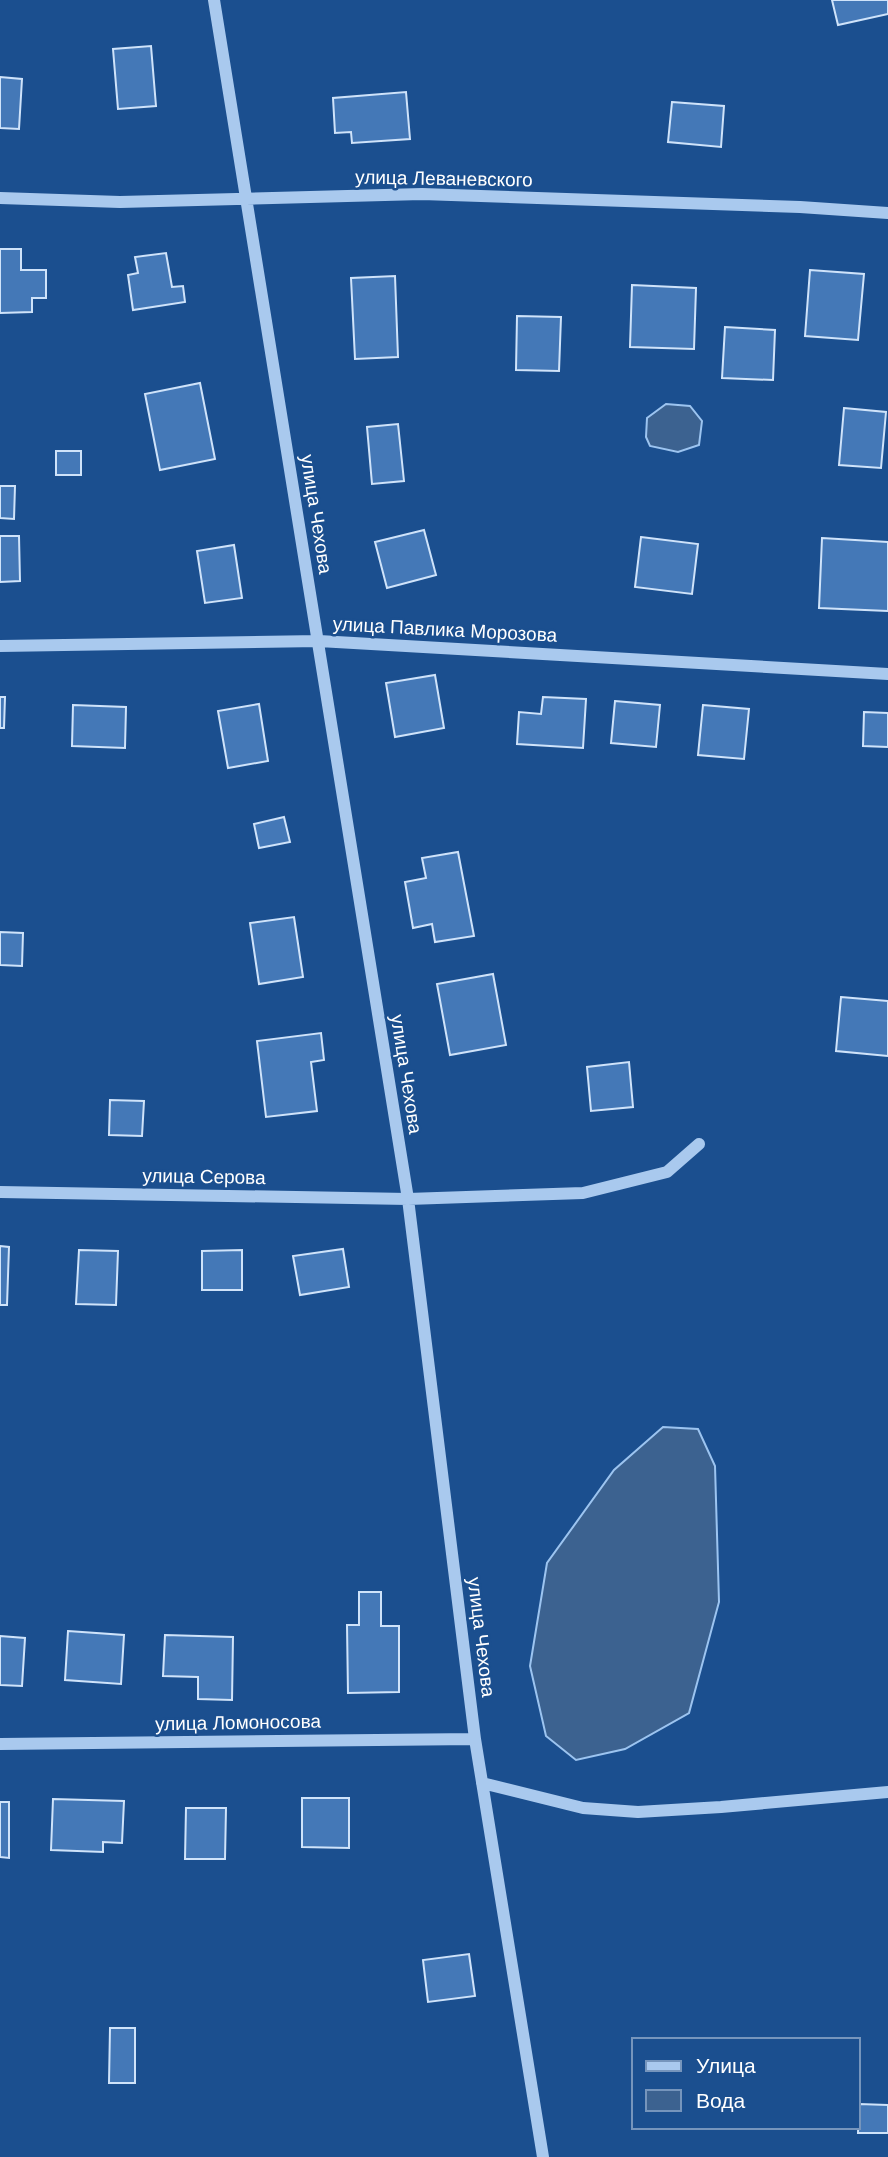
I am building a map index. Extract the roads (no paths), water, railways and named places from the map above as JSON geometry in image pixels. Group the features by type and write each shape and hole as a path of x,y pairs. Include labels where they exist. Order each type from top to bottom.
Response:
{"street":[{"name":"улица Чехова","path":"214,0 408,1199 475,1739 543,2157"},
{"name":"улица Леваневского","path":"0,198 120,202 422,194 800,207 888,213"},
{"name":"улица Павлика Морозова","path":"0,646 319,641 888,674"},
{"name":"улица Серова","path":"0,1192 408,1199 583,1194 667,1172 699,1144"},
{"name":"улица Ломоносова","path":"0,1744 475,1739"},
{"path":"482,1783 583,1808 638,1812 888,1792"}],"water":[{"path":"666,404 690,406 702,421 699,445 678,452 650,446 646,437 647,418"},
{"path":"663,1427 698,1429 715,1466 719,1602 689,1713 625,1749 576,1760 546,1736 530,1666 547,1563 614,1470"}]}
